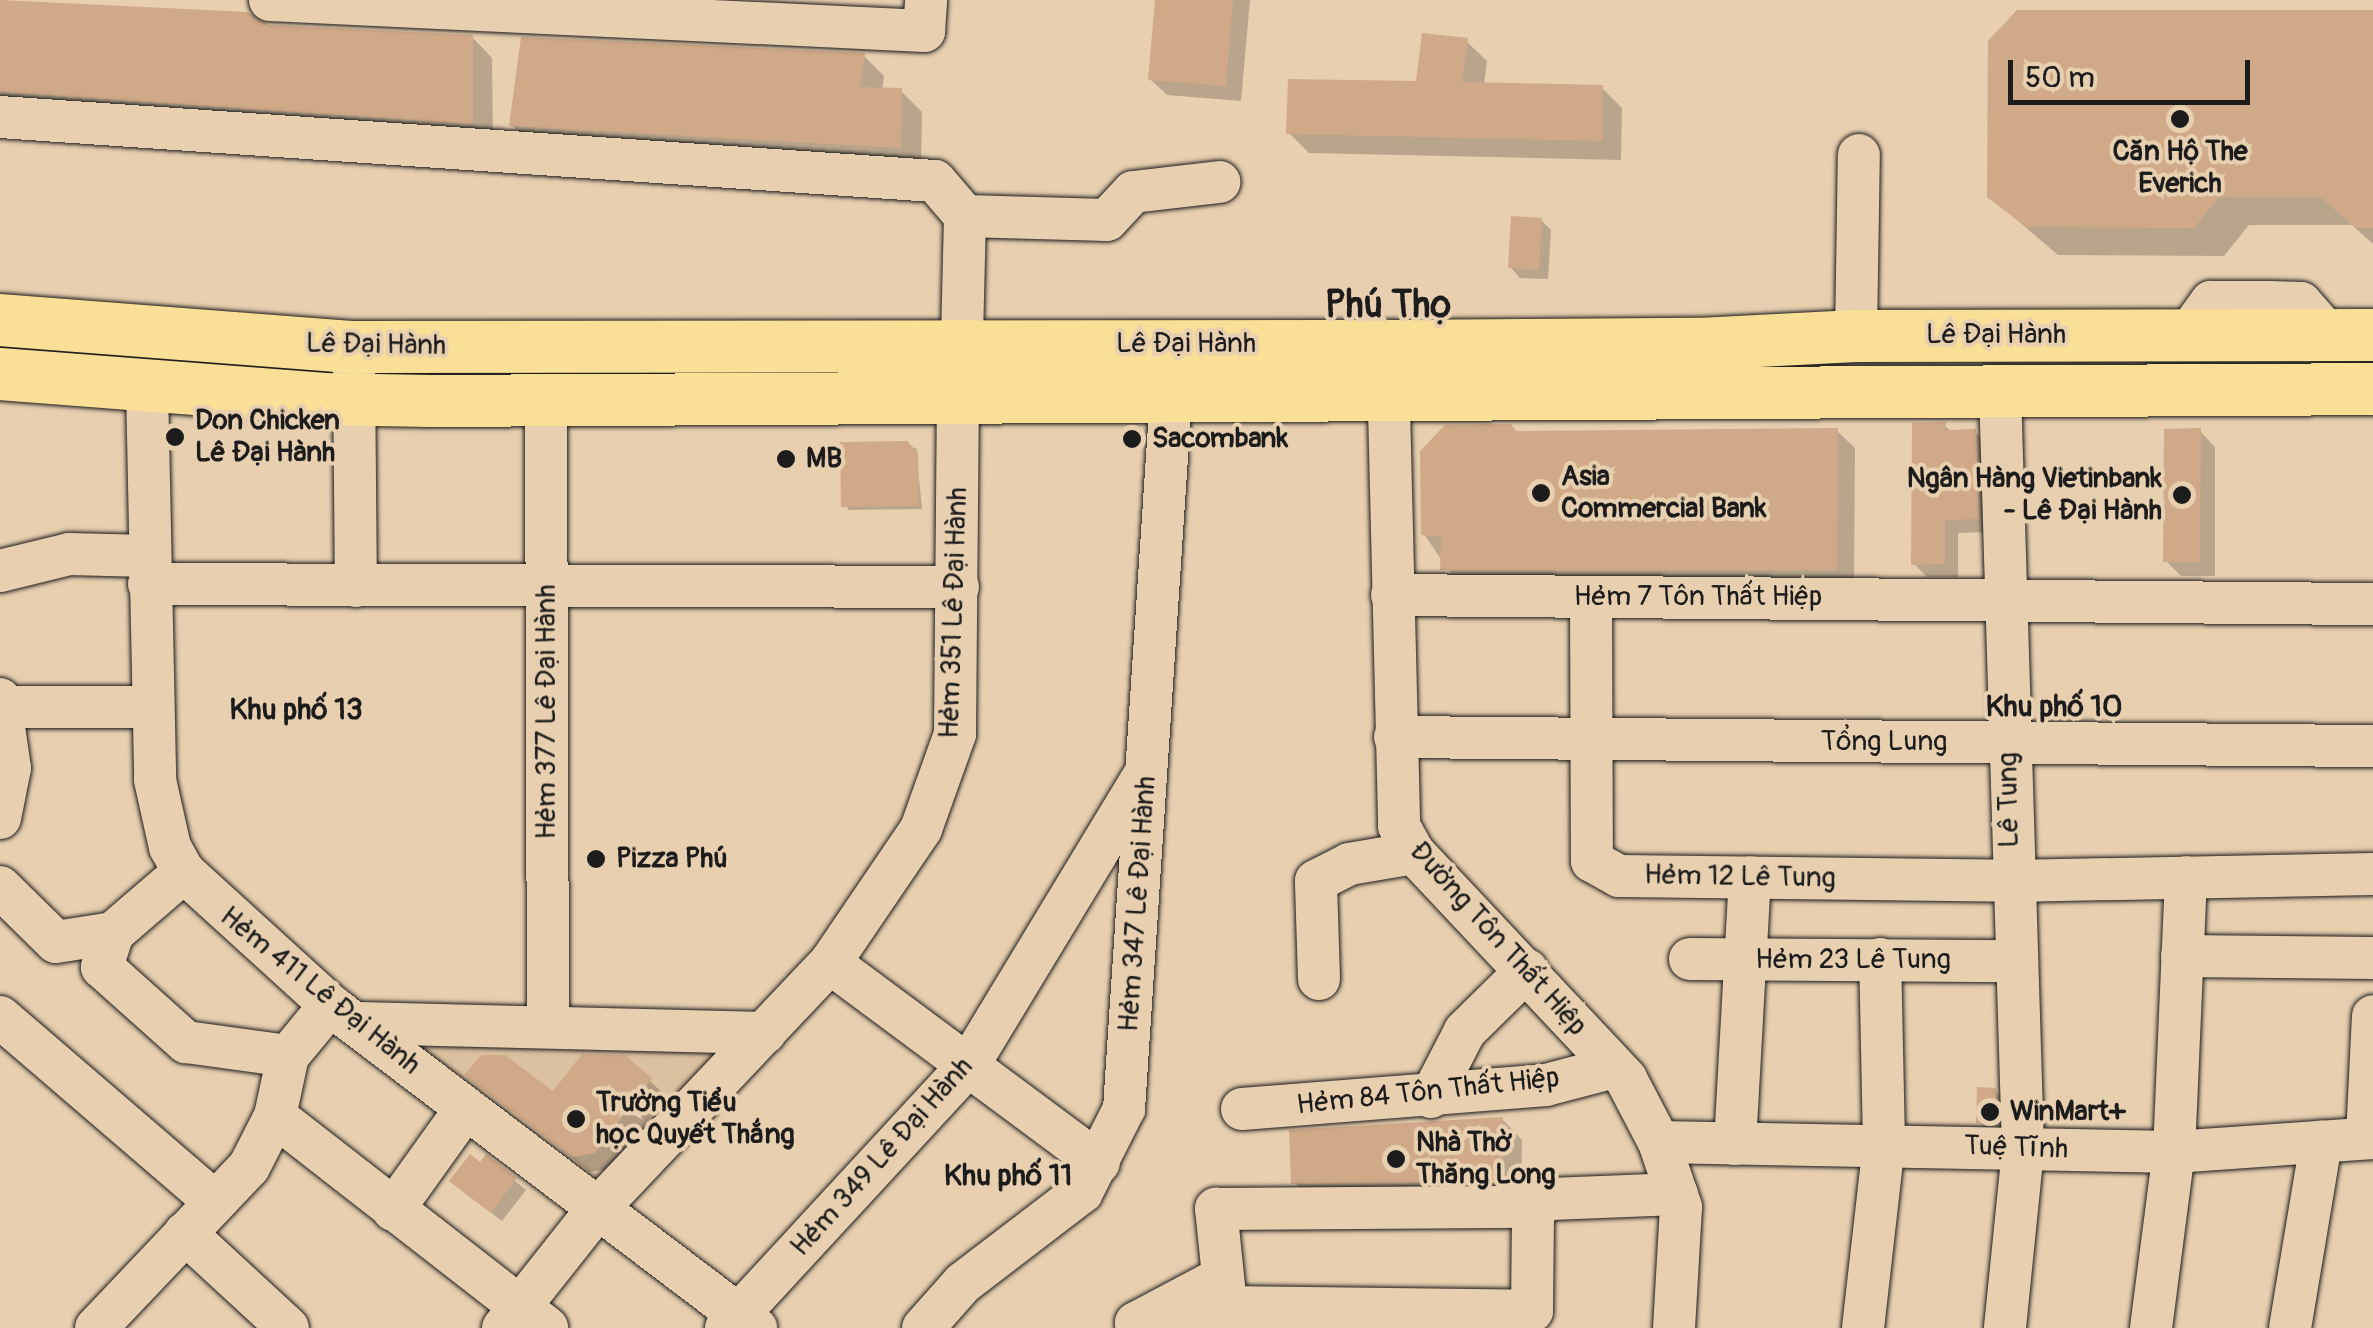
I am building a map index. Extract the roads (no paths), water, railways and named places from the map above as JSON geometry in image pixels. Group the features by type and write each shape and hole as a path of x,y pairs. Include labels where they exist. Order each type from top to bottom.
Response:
{"main road":[{"name":"Lê Đại Hành","path":"0,320 354,347 962,342 1388,371 2000,391 2373,389"},
{"name":"Lê Đại Hành","path":"0,374 147,388 354,400 1171,396 1388,371 1699,344 1856,336 2351,335"},
{"path":"958,399 962,342"}],"street":[{"path":"270,0 924,30 926,0"},
{"path":"0,116 935,181 965,216 962,342"},
{"path":"1856,336 1859,155"},
{"path":"965,216 1107,220 1133,192 1219,182"},
{"path":"354,347 356,586"},
{"name":"Đường Tôn Thất Hiệp","path":"1388,371 1396,811 1414,853 1614,1067 1659,1142 1677,1194 1674,1328"},
{"name":"Hẻm 411 Lê Đại Hành","path":"147,388 150,707 160,812 184,872 345,1014 598,1207 740,1323"},
{"name":"Lê Tung","path":"2000,391 2011,881 2023,1150 2005,1328"},
{"name":"Hẻm 347 Lê Đại Hành","path":"924,1328 964,1282 1082,1192 1100,1164 1124,1109 1171,396"},
{"name":"Hẻm 377 Lê Đại Hành","path":"546,399 548,1025"},
{"name":"Hẻm 351 Lê Đại Hành","path":"523,1321 598,1207 830,963 896,874 940,783 955,734 958,399"},
{"path":"0,571 69,554 149,570 356,586 958,587"},
{"name":"Hẻm 7 Tôn Thất Hiệp","path":"1392,595 2004,597 2373,604"},
{"path":"1591,598 1592,741"},
{"path":"0,818 10,768 2,703 150,707"},
{"name":"Tổng Lung","path":"1394,738 2373,746"},
{"name":"Hẻm 12 Lê Tung","path":"1592,741 1592,861 1619,876 2011,881 2373,874"},
{"name":"Hẻm 349 Lê Đại Hành","path":"740,1323 968,1066 1147,770"},
{"path":"1318,979 1316,880 1349,864 1414,853"},
{"path":"0,887 56,942 112,933 184,872"},
{"path":"1736,1144 1742,959 1750,877"},
{"path":"2151,1328 2174,1152 2186,877"},
{"path":"112,933 102,966 186,1042 288,1056"},
{"path":"2182,956 2373,958"},
{"path":"1864,1328 1884,1143 1880,958"},
{"name":"Hẻm 23 Lê Tung","path":"1690,959 2016,961"},
{"path":"830,963 1100,1164"},
{"path":"1432,1096 1464,1031 1527,970"},
{"path":"96,1328 214,1200 250,1167 275,1116 288,1056 345,1014 764,1033"},
{"path":"2370,1138 2373,1016"},
{"path":"0,1017 214,1200"},
{"name":"Hẻm 84 Tôn Thất Hiệp","path":"1242,1108 1546,1084 1614,1067"},
{"path":"393,1210 466,1108"},
{"path":"275,1116 523,1321"},
{"name":"Tuệ Tĩnh","path":"1659,1142 1884,1143 2174,1152 2370,1138"},
{"path":"2290,1328 2321,1142"},
{"path":"1223,1293 1216,1209 1534,1207 1551,1198 1677,1194"},
{"path":"1123,1326 1223,1293 1532,1311 1534,1207"},
{"path":"186,1234 288,1328"}],"place":[{"name":"Căn Hộ The Everich","path":"2180,119"},
{"name":"Don Chicken Lê Đại Hành","path":"175,437"},
{"name":"Sacombank","path":"1132,439"},
{"name":"MB","path":"786,459"},
{"name":"Asia Commercial Bank","path":"1541,493"},
{"name":"Ngân Hàng Vietinbank - Lê Đại Hành","path":"2182,495"},
{"name":"Pizza Phú","path":"596,859"},
{"name":"WinMart+","path":"1990,1112"},
{"name":"Trường Tiểu học Quyết Thắng","path":"576,1119"},
{"name":"Nhà Thờ Thăng Long","path":"1396,1159"}],"district":[{"name":"Phú Thọ","path":"1389,306"},
{"name":"Khu phố 10","path":"2054,707"},
{"name":"Khu phố 13","path":"296,710"},
{"name":"Khu phố 11","path":"1008,1176"}]}
